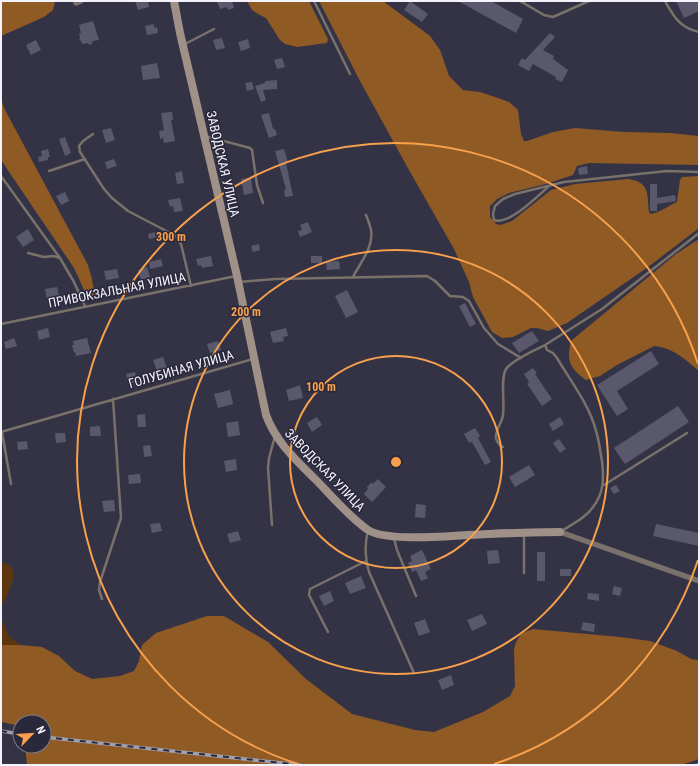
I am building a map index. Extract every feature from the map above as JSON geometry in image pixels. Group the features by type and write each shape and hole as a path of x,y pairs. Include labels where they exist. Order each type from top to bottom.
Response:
{"street":[{"name":"ЗАВОДСКАЯ УЛИЦА","path":"174,1 238,279 266,415 275,436 344,509 368,530 381,535 394,537 560,532"},
{"path":"560,532 699,581"}],"lane":[{"path":"314,1 350,74"},
{"path":"520,1 544,15 553,17 589,1"},
{"path":"665,1 675,18 682,25 699,32"},
{"path":"183,45 214,29"},
{"path":"93,134 79,146 80,152 104,189 123,208 176,236 181,244 191,286"},
{"path":"204,136 250,148 252,150 257,185 263,203"},
{"path":"49,171 85,159"},
{"path":"548,187 515,214 502,221 494,220 493,214 495,206 503,199 515,194 570,181 667,171 699,172"},
{"path":"1,176 60,258 74,282 85,307"},
{"path":"353,277 368,249 370,241 371,230 366,215"},
{"path":"503,447 498,445 496,434 503,416 504,376 507,368 602,309 699,233"},
{"path":"28,253 44,257 53,256 60,258"},
{"name":"ПРИВОКЗАЛЬНАЯ УЛИЦА","path":"1,324 191,286 238,279 427,276 435,281 450,296 463,297 469,301 484,328 498,344 521,358"},
{"path":"545,345 547,350 553,353 557,358 592,419 604,476 601,495 592,509 584,517 560,532"},
{"name":"ГОЛУБИНАЯ УЛИЦА","path":"1,432 254,359"},
{"name":"ГОЛУБИНАЯ УЛИЦА","path":"102,599 99,590 100,582 121,518 113,399"},
{"path":"1,432 11,484"},
{"path":"603,486 687,433"},
{"path":"272,524 268,468 275,436"},
{"path":"368,530 365,541 366,561 369,572 414,673"},
{"path":"524,532 524,573"},
{"path":"394,537 397,550 416,596"},
{"path":"328,632 309,596 310,588 366,561"}],"shaded area":[{"path":"1,1 55,1 53,10 44,17 1,36"},
{"path":"247,1 309,1 328,39 327,43 297,47 285,44 280,40 266,18 252,10"},
{"path":"319,1 383,1 430,36 440,50 449,76 463,90 480,92 509,102 518,110 521,134 524,141 553,132 575,128 699,136 699,165 589,163 577,166 573,175 546,184 509,193 497,199 490,206 490,217 496,224 500,225 512,221 551,190 575,184 628,179 644,186 647,194 649,212 651,214 677,202 680,180 682,177 699,176 699,228 648,267 567,323 548,331 531,328 513,337 502,338 492,332 473,297 469,282 454,249 360,81"},
{"path":"1,98 4,108 88,265 95,297 90,298 85,292 74,268 1,160"},
{"path":"699,239 699,371 673,351 654,346 617,365 600,376 586,380 576,372 570,363 569,358 572,340 676,254"},
{"path":"1,562 10,566 13,570 13,581 1,608"},
{"path":"207,616 224,616 268,642 306,679 352,714 415,730 434,732 483,712 510,696 515,686 514,649 516,642 522,633 533,629 650,641 677,651 691,659 699,660 699,759 681,765 27,765 26,754 52,754 52,714 12,714 12,724 1,722 1,645 42,647 59,656 75,671 92,679 120,676 134,671 139,661 142,645 156,633"},
{"path":"1,619 9,636 20,645 1,645"}],"building":[{"path":"135,1 148,1 149,7 138,10"},
{"path":"217,1 232,1 234,8 228,10 227,7 220,9"},
{"path":"410,1 428,14 422,22 404,10"},
{"path":"458,1 491,1 523,19 516,33"},
{"path":"676,1 699,1 699,11 684,18"},
{"path":"93,21 99,40 93,41 91,45 87,43 82,44 79,39 79,33 81,33 79,25"},
{"path":"154,24 154,28 157,27 158,33 147,35 145,26"},
{"path":"550,33 555,37 543,50 554,56 553,59 568,70 562,82 533,64 529,71 518,65 522,58 525,60"},
{"path":"222,38 225,48 216,50 213,40"},
{"path":"248,39 250,48 241,51 238,42"},
{"path":"36,40 41,50 31,55 26,45"},
{"path":"282,58 285,67 277,69 274,60"},
{"path":"157,63 160,78 143,80 141,66"},
{"path":"277,80 277,89 263,90 266,100 261,102 255,86 265,83 265,81"},
{"path":"252,82 254,89 247,91 245,83"},
{"path":"172,112 173,120 171,120 175,141 164,143 163,138 160,139 159,131 164,130 161,113"},
{"path":"269,113 273,129 275,129 277,135 269,138 261,115"},
{"path":"111,128 115,140 106,143 102,130"},
{"path":"65,137 71,153 65,156 59,139"},
{"path":"48,149 50,157 48,157 48,160 39,162 38,157 42,156 41,151"},
{"path":"284,149 288,162 286,163 293,196 285,197 284,190 286,189 275,151"},
{"path":"114,159 117,166 107,169 105,162"},
{"path":"587,166 588,174 579,175 578,168"},
{"path":"182,171 184,183 177,184 175,173"},
{"path":"251,178 253,193 244,195 241,179"},
{"path":"650,184 657,184 657,198 675,195 676,201 657,204 657,211 650,211"},
{"path":"65,192 69,201 61,205 56,196"},
{"path":"180,198 183,211 174,212 173,206 170,207 168,200"},
{"path":"308,222 312,232 300,237 298,231 302,230 300,225"},
{"path":"28,229 34,240 23,247 16,237"},
{"path":"161,231 164,233 164,236 149,239 148,234"},
{"path":"259,244 260,250 253,252 251,246"},
{"path":"211,256 213,266 202,268 201,265 198,266 196,259"},
{"path":"311,256 322,256 322,263 311,263"},
{"path":"161,259 163,266 150,269 149,262"},
{"path":"339,261 340,269 327,270 326,262"},
{"path":"147,267 150,277 141,280 138,270"},
{"path":"117,269 119,278 106,280 104,271"},
{"path":"57,287 59,296 47,299 45,289"},
{"path":"347,290 358,312 346,318 335,296"},
{"path":"465,303 476,324 470,327 459,306"},
{"path":"48,328 50,337 39,340 37,331"},
{"path":"286,328 288,336 283,337 284,341 273,343 270,332"},
{"path":"532,331 539,341 519,353 512,343"},
{"path":"14,338 17,346 6,349 4,342"},
{"path":"87,338 91,353 76,356 72,345 74,345 73,341"},
{"path":"218,341 221,350 210,353 207,344"},
{"path":"651,351 659,364 617,391 628,409 617,416 597,385"},
{"path":"163,357 167,368 157,371 153,360"},
{"path":"533,368 537,373 535,374 552,399 542,406 527,384 529,382 524,374"},
{"path":"135,372 137,382 129,384 126,374"},
{"path":"300,385 303,398 289,401 286,390"},
{"path":"230,390 233,404 218,408 214,394"},
{"path":"678,406 689,422 625,464 614,448"},
{"path":"145,414 146,427 138,427 137,415"},
{"path":"317,417 322,425 312,432 307,423"},
{"path":"560,417 564,424 553,431 549,424"},
{"path":"238,421 240,435 228,437 226,423"},
{"path":"100,426 101,436 90,436 90,427"},
{"path":"475,428 480,436 478,438 491,462 485,465 472,442 469,443 464,434"},
{"path":"55,433 65,433 66,442 56,443"},
{"path":"559,439 566,449 560,453 553,443"},
{"path":"27,441 28,449 18,450 17,442"},
{"path":"150,445 152,456 144,457 143,446"},
{"path":"236,459 237,470 226,472 224,461"},
{"path":"529,465 535,475 515,487 509,477"},
{"path":"140,474 141,483 129,484 128,475"},
{"path":"378,479 386,487 372,502 364,494 368,489 367,487"},
{"path":"616,485 620,491 614,494 610,488"},
{"path":"114,500 115,511 104,512 102,501"},
{"path":"416,504 426,505 425,518 415,517"},
{"path":"160,523 162,531 152,533 150,524"},
{"path":"656,524 699,533 699,546 653,536"},
{"path":"238,531 241,540 230,543 227,534"},
{"path":"422,550 431,569 425,572 428,578 421,581 416,570 412,572 408,563 412,561 410,556"},
{"path":"498,550 500,563 488,564 487,551"},
{"path":"537,552 545,552 545,581 537,581"},
{"path":"560,569 571,569 571,576 560,576"},
{"path":"361,576 366,588 350,594 345,583"},
{"path":"614,586 622,588 620,596 612,594"},
{"path":"330,591 334,601 324,606 319,596"},
{"path":"588,593 599,594 599,601 587,599"},
{"path":"482,614 487,624 472,631 467,620"},
{"path":"425,619 430,632 419,636 414,623"},
{"path":"583,622 595,624 594,632 581,630"},
{"path":"451,675 454,685 442,690 438,680"}],"railway":[{"path":"1,731 12,733"},
{"path":"52,738 300,765"}]}
